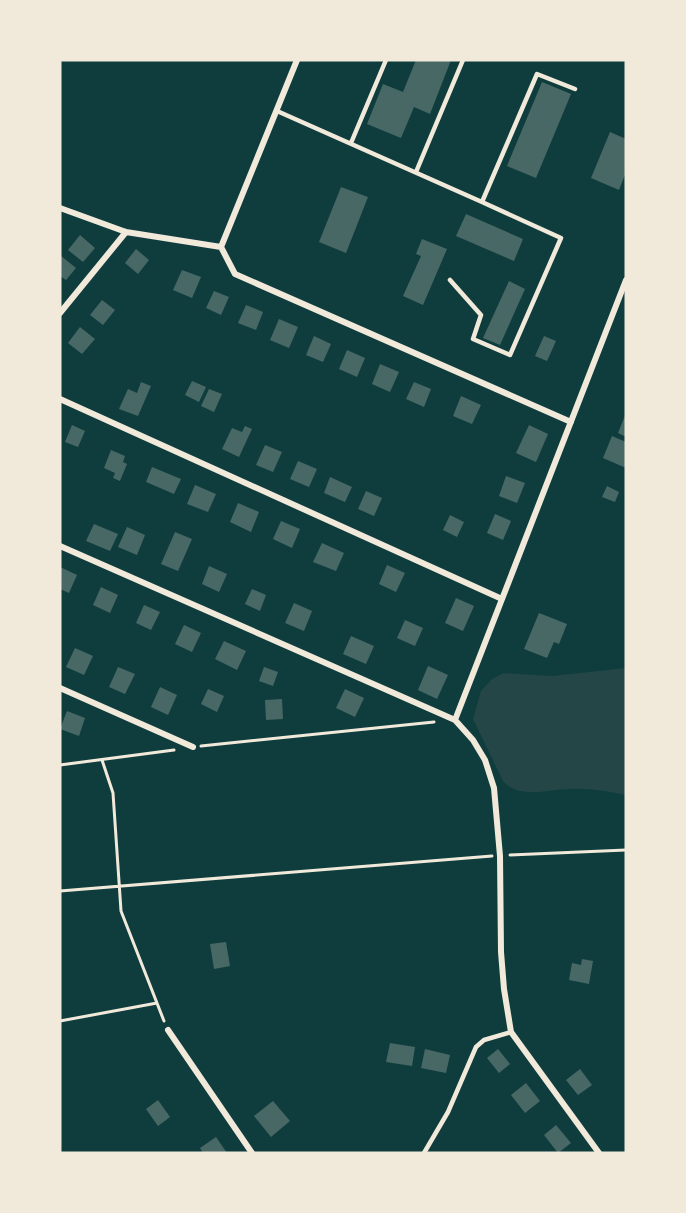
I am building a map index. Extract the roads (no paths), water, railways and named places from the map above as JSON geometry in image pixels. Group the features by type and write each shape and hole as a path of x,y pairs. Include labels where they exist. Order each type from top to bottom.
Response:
{"street":[{"path":"297,60 221,247 235,274 571,422"},
{"path":"60,208 126,232 221,247"},
{"path":"60,313 126,232"},
{"path":"455,720 626,280"},
{"path":"60,399 502,598"},
{"path":"60,546 455,720 473,740 485,760 494,788 500,856 501,951 511,1032 599,1153"},
{"path":"60,688 193,747"},
{"path":"168,1030 252,1153"}],"lane":[{"path":"351,143 386,60"},
{"path":"416,172 463,60"},
{"path":"482,202 537,74 574,89"},
{"path":"277,111 561,238 510,355 473,339 481,315 450,280"},
{"path":"424,1153 448,1112 476,1047 484,1040 511,1032"}]}
